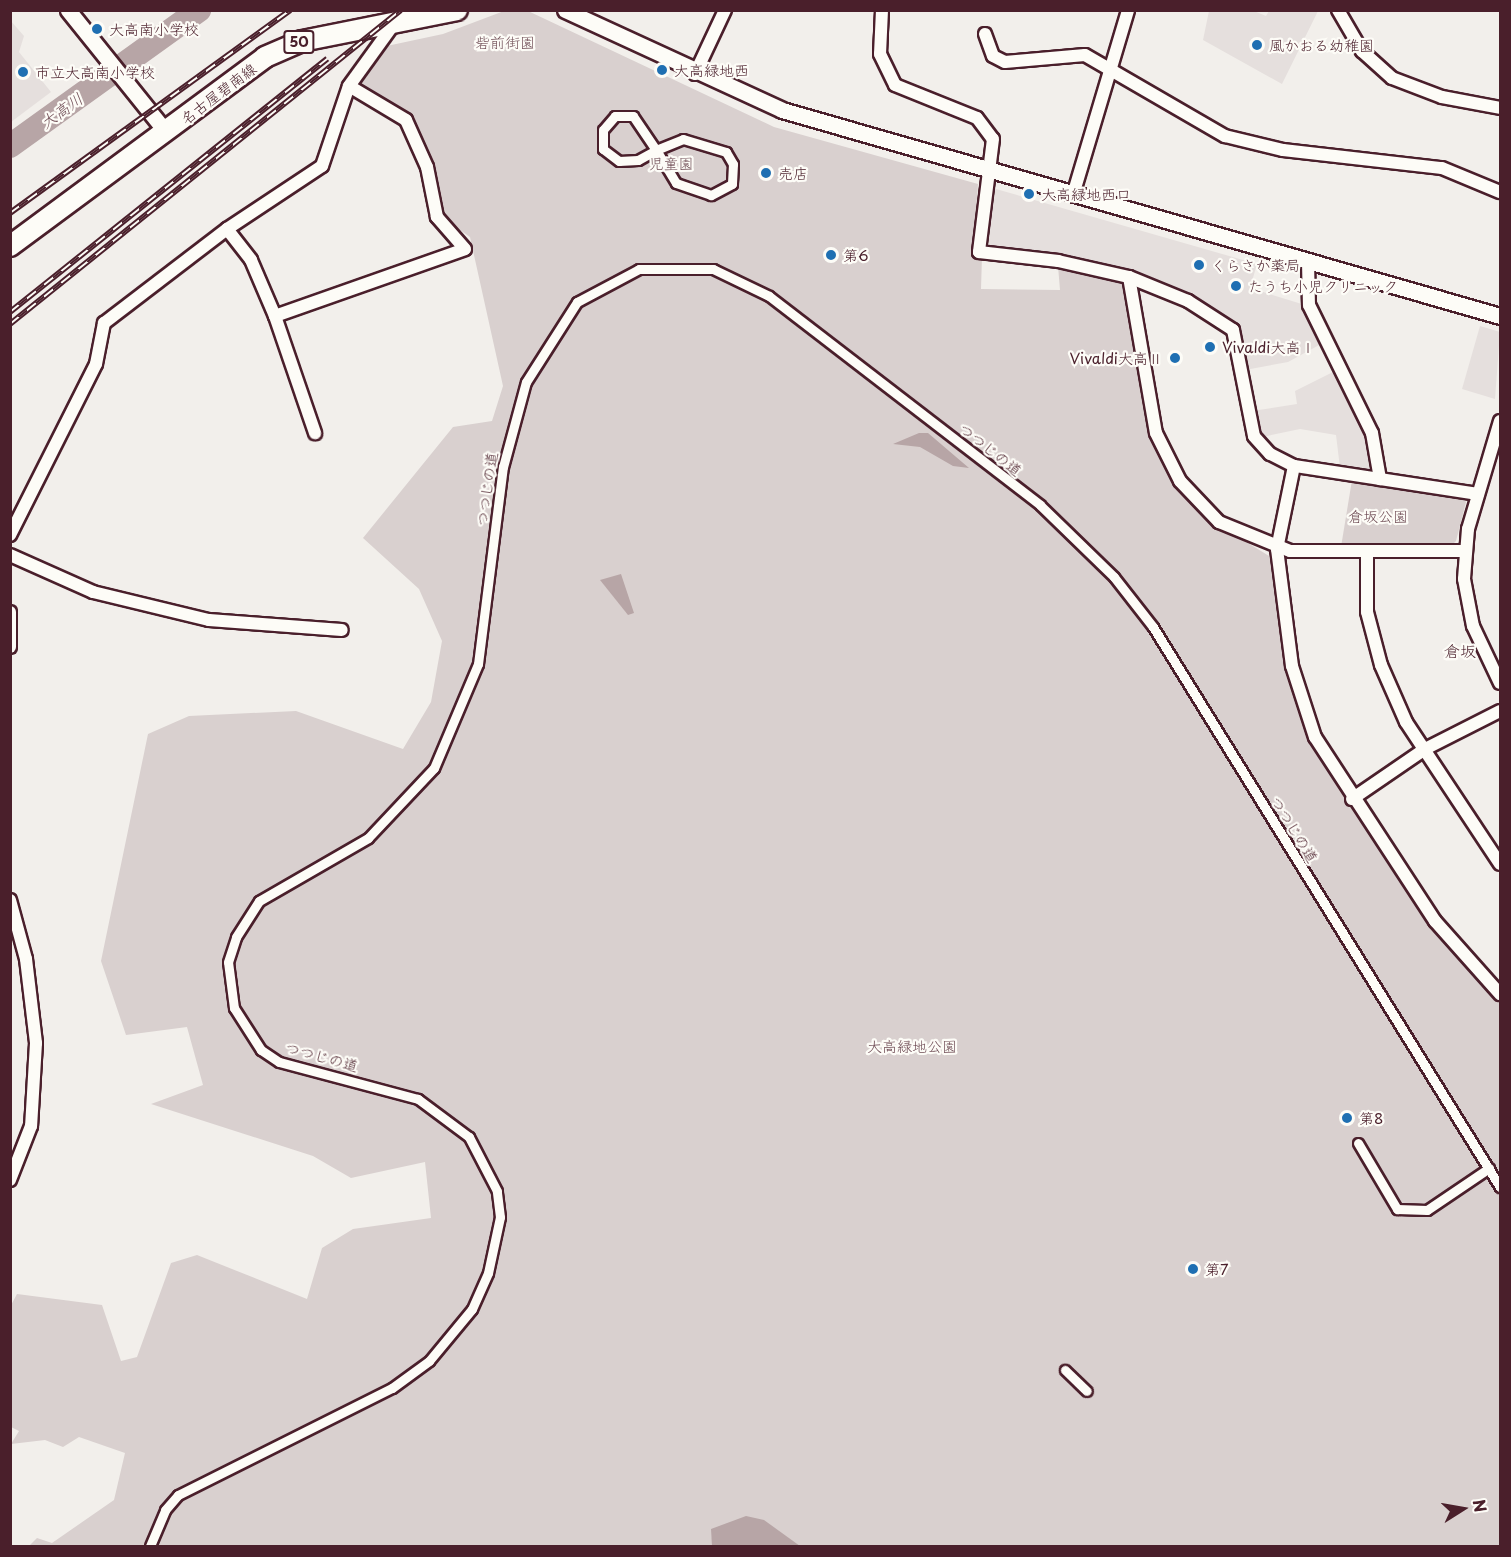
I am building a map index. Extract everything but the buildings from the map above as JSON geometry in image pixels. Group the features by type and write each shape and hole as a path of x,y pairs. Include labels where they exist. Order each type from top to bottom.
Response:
{"main road":[{"name":"名古屋碧南線","path":"10,246 274,53 302,41 391,28 457,10"}],"street":[{"path":"68,10 166,132"},
{"path":"565,10 695,74 782,110 988,172 1500,316"},
{"path":"695,74 725,10"},
{"path":"882,10 880,54 889,76 908,94 977,118 995,149 988,172 979,252 1058,261 1129,276 1188,301 1233,330 1254,436 1270,454 1294,466 1478,494"},
{"path":"1073,195 1128,10"},
{"path":"1338,10 1362,51 1392,78 1424,92 1500,108"},
{"path":"10,535 96,364 104,323 228,229 322,166 349,86 391,28"},
{"path":"985,34 993,56 1005,62 1070,53 1111,69 1225,136 1283,150 1442,168 1500,192"},
{"path":"275,316 465,249 437,217 427,167 406,120 349,86"},
{"path":"656,150 633,116 615,116 603,130 603,149 619,161 638,160 656,150 691,139 726,152 733,164 732,184 711,195 676,183 656,150"},
{"path":"228,229 251,260 275,316 315,433"},
{"path":"1308,262 1309,305 1372,433 1380,479"},
{"name":"つつじの道","path":"150,1546 165,1510 178,1495 416,1372 456,1332 488,1273 500,1217 497,1191 469,1137 417,1100 279,1062 261,1050 234,1008 228,962 237,936 260,901 368,838 434,768 478,664 502,467 526,382 577,302 639,269 713,269 769,296 1076,536 1154,627 1460,1118 1500,1187"},
{"path":"1129,276 1156,432 1170,466 1219,522 1277,549 1367,552 1465,551"},
{"path":"1500,421 1478,494 1465,551 1473,626 1500,683"},
{"path":"1294,466 1277,549 1302,707 1352,799 1435,921 1500,994"},
{"path":"1367,552 1373,643 1406,722 1500,864"},
{"path":"10,555 93,592 209,620 342,630"},
{"path":"10,612 10,647"},
{"path":"1352,799 1425,749 1500,711"},
{"path":"10,900 26,959 36,1043 31,1125 10,1180"},
{"path":"1358,1143 1397,1209 1427,1210 1489,1168"},
{"path":"1065,1370 1087,1391"}],"shaded area":[{"name":"風かおる幼稚園","path":"1209,11 1254,11 1266,16 1269,11 1318,11 1282,84 1203,40"},
{"name":"市立大高南小学校","path":"10,20 24,36 19,52 51,92 11,122"},
{"path":"989,187 1257,264 1250,288 1305,305 1321,344 1288,362 1245,370 1238,323 1190,296 987,251"},
{"path":"1480,326 1500,332 1495,399 1462,389"},
{"path":"1335,371 1371,444 1372,471 1340,468 1336,435 1300,429 1262,437 1258,432 1252,411 1297,404 1295,391"},
{"path":"919,433 928,433 969,468 953,466 920,447 893,444"},
{"path":"621,574 634,613 628,615 600,580"},
{"path":"746,1516 764,1520 800,1546 712,1546 711,1529"}],"green space":[{"name":"大高緑地公園","path":"504,11 528,11 774,127 978,184 973,255 982,256 981,289 1060,290 1058,266 1125,283 1147,415 1163,462 1202,515 1274,559 1287,667 1312,743 1436,932 1500,1002 1500,1546 29,1546 37,1538 52,1543 114,1500 125,1453 79,1437 63,1447 45,1440 11,1444 19,1431 11,1427 10,1307 17,1294 102,1305 121,1361 137,1357 171,1263 197,1255 307,1299 322,1248 353,1229 431,1218 425,1162 351,1178 313,1156 151,1104 203,1085 187,1027 126,1035 101,961 148,734 189,716 296,711 403,749 431,702 442,641 419,589 363,538 453,427 492,421 503,386 470,237 443,218 411,117 356,86 382,47 443,34"},
{"name":"倉坂公園","path":"1352,480 1462,497 1466,502 1456,541 1451,546 1341,547"}],"waterway":[{"name":"大高川","path":"10,146 199,10"}],"railway":[{"path":"10,213 290,10"},
{"path":"10,324 401,10"},
{"path":"10,312 327,59"}],"place":[{"name":"大高南小学校","path":"97,29"},
{"name":"風かおる幼稚園","path":"1257,45"},
{"name":"大高緑地西","path":"662,70"},
{"name":"市立大高南小学校","path":"23,72"},
{"name":"売店","path":"766,173"},
{"name":"大高緑地西口","path":"1029,194"},
{"name":"第6","path":"831,255"},
{"name":"くらさか薬局","path":"1199,265"},
{"name":"たうち小児クリニック","path":"1236,286"},
{"name":"Vivaldi大高Ⅰ","path":"1210,347"},
{"name":"Vivaldi大高Ⅱ","path":"1175,358"},
{"name":"第8","path":"1347,1118"},
{"name":"第7","path":"1193,1269"}],"district":[{"name":"倉坂","path":"1460,650"}],"park label":[{"name":"砦前街園","path":"505,42"},
{"name":"児童園","path":"671,163"}]}
